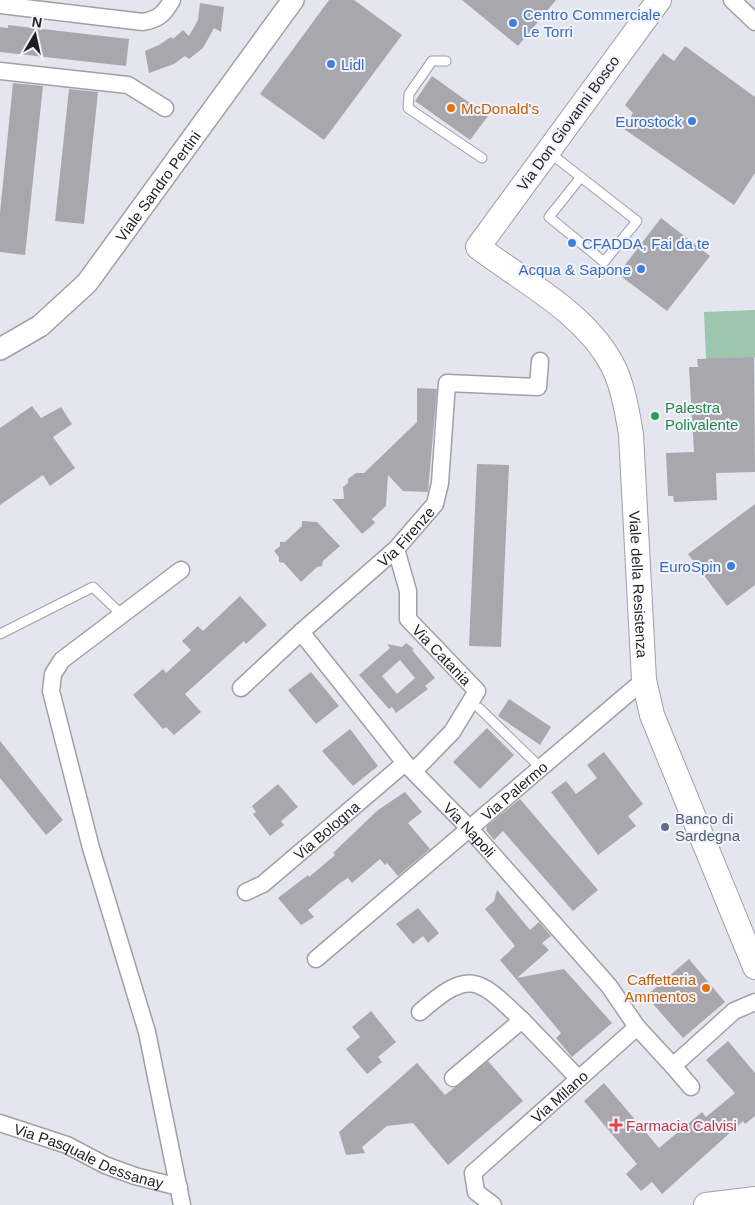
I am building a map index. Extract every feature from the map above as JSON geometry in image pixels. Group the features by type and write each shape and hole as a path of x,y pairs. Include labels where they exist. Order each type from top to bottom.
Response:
{"main road":[{"name":"Via Don Giovanni Bosco","path":"478,247 659,0"},
{"name":"Viale della Resistenza","path":"478,247 576,317 596,338 613,365 624,397 631,434 644,680 652,715 755,967"},
{"path":"706,1205 755,1199"}],"street":[{"path":"0,5 143,22 155,20 164,14 172,0"},
{"name":"Viale Sandro Pertini","path":"0,349 40,326 87,283 294,0"},
{"path":"732,0 755,22"},
{"path":"0,71 128,85 165,108"},
{"name":"Via Firenze","path":"241,688 396,548 435,504 440,483 447,383 538,387 540,361"},
{"name":"Via Catania","path":"396,548 408,591 408,619 476,692 452,732 410,767"},
{"path":"181,570 62,660 53,674 51,690 54,709 91,848 147,1032 182,1205"},
{"name":"Via Napoli","path":"301,632 410,767 470,829 610,986 638,1027"},
{"name":"Via Palermo","path":"316,959 644,680"},
{"name":"Via Bologna","path":"246,892 262,884 410,767"},
{"path":"420,1012 443,992 463,983 479,984 488,989 522,1020 578,1078"},
{"path":"673,1066 734,1011 755,1002"},
{"path":"453,1078 522,1020"},
{"path":"638,1027 691,1087"},
{"name":"Via Milano","path":"493,1205 476,1192 473,1173 578,1078 638,1027"},
{"name":"Via Pasquale Dessanay","path":"0,1123 67,1145 105,1165 127,1173 179,1187"}],"lane":[{"path":"446,61 432,61 409,94 408,108 482,158"},
{"path":"548,151 637,220 604,262 549,217 581,177"},
{"path":"0,634 93,588 121,614"},
{"path":"479,708 541,768"}],"green space":[{"path":"755,310 755,357 706,360 704,312"}],"building":[{"name":"Lidl","path":"329,0 354,0 402,35 324,140 260,94"},
{"name":"Centro Commerciale Le Torri","path":"462,0 556,0 518,46"},
{"path":"200,3 224,7 221,32 214,28 203,48 189,59 185,56 174,64 149,73 145,51 171,37 173,39 183,30 189,36 198,20"},
{"path":"8,25 129,39 126,66 0,52 0,27 8,28"},
{"name":"Eurostock","path":"685,46 755,97 755,173 734,205 624,129 633,113 625,105 663,53 674,61"},
{"name":"McDonald's","path":"432,76 488,116 470,140 415,101"},
{"path":"13,83 43,86 25,255 0,252 0,213"},
{"path":"69,89 98,92 84,224 55,221"},
{"name":"Acqua & Sapone","path":"661,218 710,256 667,311 618,274"},
{"path":"754,357 755,472 716,473 717,500 674,502 673,496 668,496 666,453 694,452 689,367 698,367 697,359"},
{"path":"417,388 437,389 428,492 403,491 388,475 386,506 372,519 375,523 362,534 332,499 344,499 343,487 348,483 348,479 356,473 364,473 417,422"},
{"path":"32,406 41,418 61,407 72,424 53,437 75,468 50,486 43,475 0,505 0,428"},
{"path":"477,464 509,465 501,647 469,646"},
{"path":"755,504 755,585 727,606 688,554"},
{"path":"302,521 317,522 340,546 323,561 322,566 317,567 301,582 284,563 279,562 279,557 274,551 280,546 280,542 285,542 302,526"},
{"path":"240,596 267,625 246,644 244,641 185,694 201,712 174,735 166,727 163,729 133,695 163,669 166,673 191,650 182,641 198,626 203,631"},
{"path":"406,643 414,649 412,650 435,678 425,686 428,689 396,713 392,707 389,709 359,675 390,648 387,644 402,647","holes":["400,660 415,678 397,694 382,676"]},
{"path":"311,672 339,706 316,724 288,690"},
{"path":"509,699 551,727 540,745 498,716"},
{"path":"487,728 514,755 480,789 453,762"},
{"path":"350,729 378,766 353,786 322,751"},
{"path":"0,741 63,820 46,835 0,778"},
{"path":"604,752 643,804 628,816 636,826 598,855 551,792 566,781 576,794 597,778 587,765"},
{"path":"278,784 298,807 281,821 284,825 270,836 253,814 256,812 252,806"},
{"path":"405,792 422,812 408,823 430,849 398,876 387,863 385,865 380,859 352,883 348,878 340,883 308,910 314,917 301,925 278,898 308,875 309,877 335,855 333,853 378,810"},
{"path":"520,799 598,890 573,911 503,831 494,840 486,830 487,826"},
{"path":"497,890 530,930 539,922 551,936 542,943 549,950 517,978 564,969 612,1023 572,1057 556,1038 561,1033 500,960 515,946 485,909 494,901"},
{"path":"418,908 439,933 428,943 423,936 413,944 396,924"},
{"path":"689,959 725,1002 683,1038 646,996"},
{"path":"371,1011 396,1042 378,1057 382,1062 367,1074 346,1049 360,1037 352,1027"},
{"path":"728,1041 755,1073 755,1116 745,1124 743,1121 662,1194 652,1182 641,1191 626,1174 637,1164 584,1101 604,1083 659,1148 702,1112 706,1117 735,1093 706,1060"},
{"path":"488,1061 523,1101 448,1165 413,1123 387,1126 362,1147 365,1153 346,1155 339,1132 417,1063 445,1095"}],"place":[{"name":"Centro Commerciale Le Torri","path":"513,23"},
{"name":"Lidl","path":"331,64"},
{"name":"McDonald's","path":"451,108"},
{"name":"Eurostock","path":"692,121"},
{"name":"CFADDA, Fai da te","path":"572,243"},
{"name":"Acqua & Sapone","path":"641,269"},
{"name":"Palestra Polivalente","path":"655,416"},
{"name":"EuroSpin","path":"731,566"},
{"name":"Banco di Sardegna","path":"665,827"},
{"name":"Caffetteria Ammentos","path":"706,988"},
{"name":"Farmacia Calvisi","path":"616,1125"}]}
